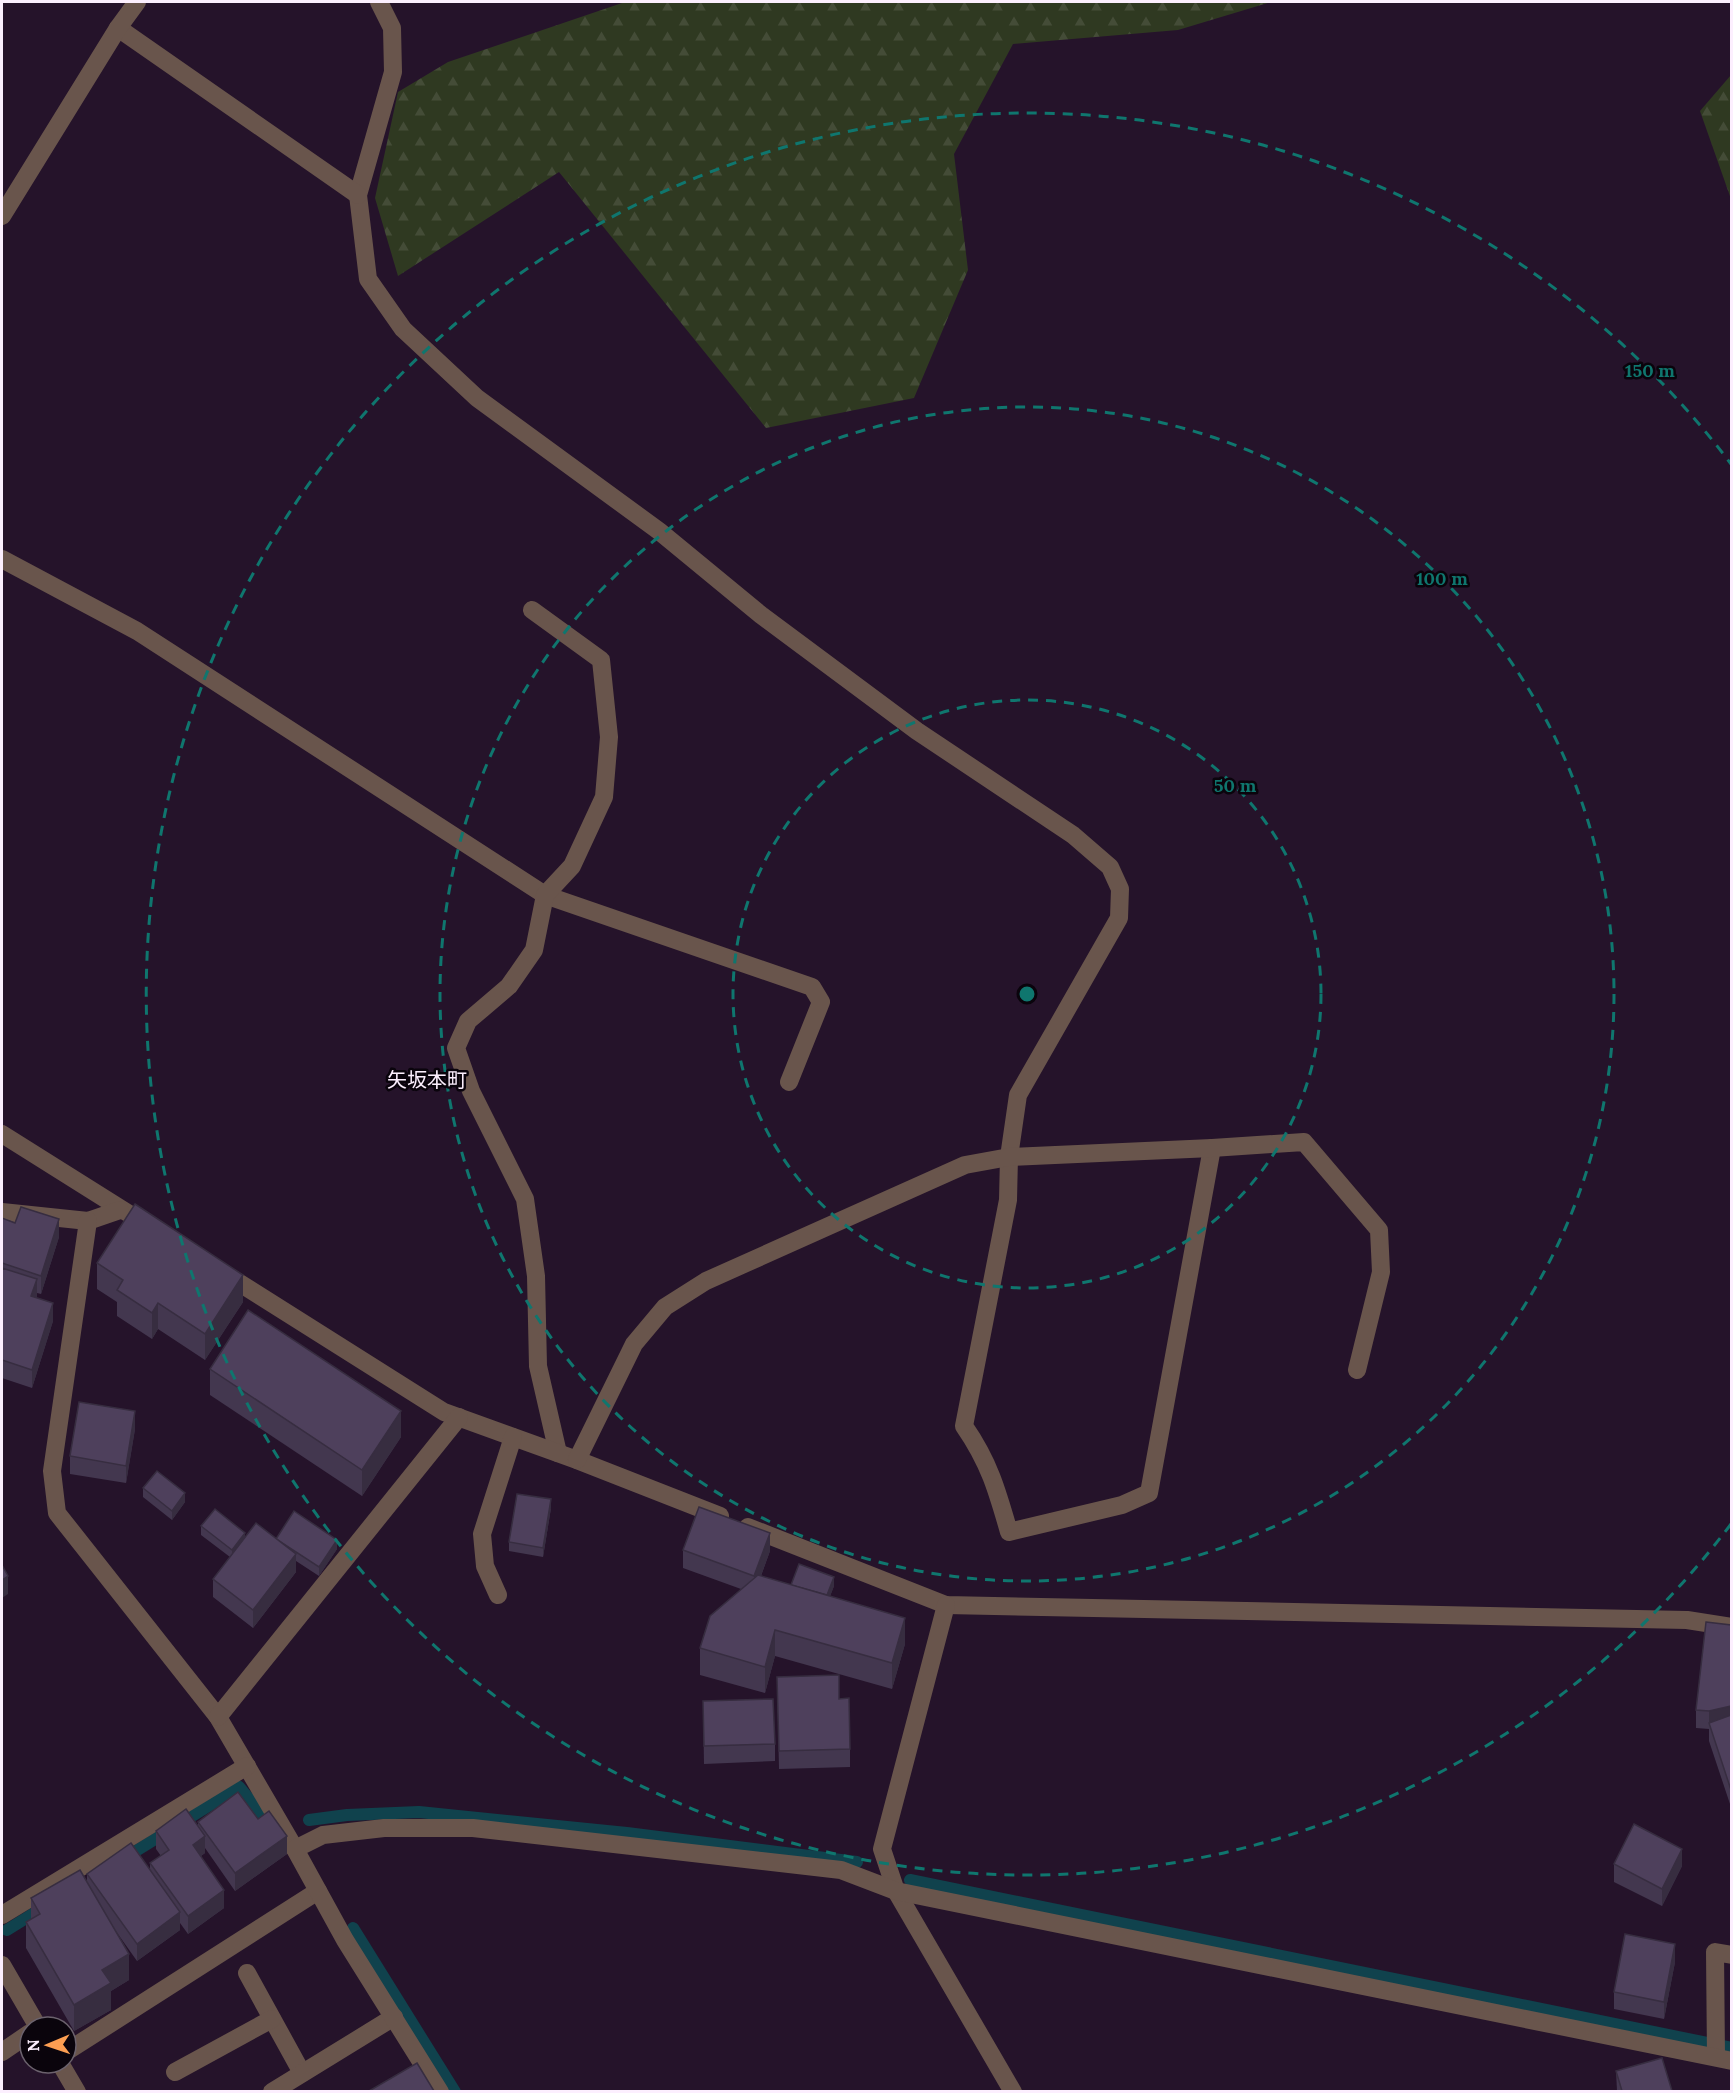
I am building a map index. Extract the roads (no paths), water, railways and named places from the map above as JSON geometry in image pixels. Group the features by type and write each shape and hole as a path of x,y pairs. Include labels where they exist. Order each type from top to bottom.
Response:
{"street":[{"path":"2,216 118,27 138,2"},
{"path":"380,2 392,28 393,72 358,195 368,279 403,329 477,398 658,531 761,615 917,732 1073,835 1110,867 1120,889 1119,918 1018,1095 1009,1158 1008,1200 964,1426 980,1449 995,1483 1009,1532 1122,1505 1149,1494 1212,1148"},
{"path":"118,27 358,195"},
{"path":"2,559 137,631 545,895 812,987 821,1002 789,1082"},
{"path":"532,610 600,660 609,737 604,797 572,866 545,895 534,950 509,986 468,1021 456,1048 471,1091 525,1199 536,1276 538,1366 558,1453"},
{"path":"2,1134 161,1234"},
{"path":"577,1460 633,1344 665,1307 706,1281 965,1165 1009,1158 1304,1142 1379,1230 1381,1272 1357,1370"},
{"path":"2,1212 87,1221 120,1210"},
{"path":"87,1221 52,1471 57,1513 218,1717 345,1940 440,2091"},
{"path":"212,1266 444,1412 577,1460 946,1605 1687,1620 1731,1627"},
{"path":"218,1717 459,1417"},
{"path":"498,1595 485,1566 482,1534 513,1437"},
{"path":"946,1605 882,1849 896,1891 1013,2091"},
{"path":"2,1915 247,1766"},
{"path":"295,1849 323,1835 384,1828 473,1828 841,1870 896,1891 1720,2052 1715,1952 1731,1956"},
{"path":"78,2044 318,1891"},
{"path":"2,1965 31,2015"},
{"path":"247,1972 302,2073"},
{"path":"272,2091 394,2018"},
{"path":"175,2072 272,2019"},
{"path":"2,2052 18,2041"},
{"path":"67,2075 77,2091"}],"waterway":[{"path":"123,1859 239,1787 273,1827"},
{"path":"309,1820 347,1815 419,1812 627,1833 857,1862"},
{"path":"910,1880 1732,2048"},
{"path":"7,1930 44,1907"},
{"path":"353,1928 455,2092"}],"district":[{"name":"矢坂本町","path":"427,1080"}]}
